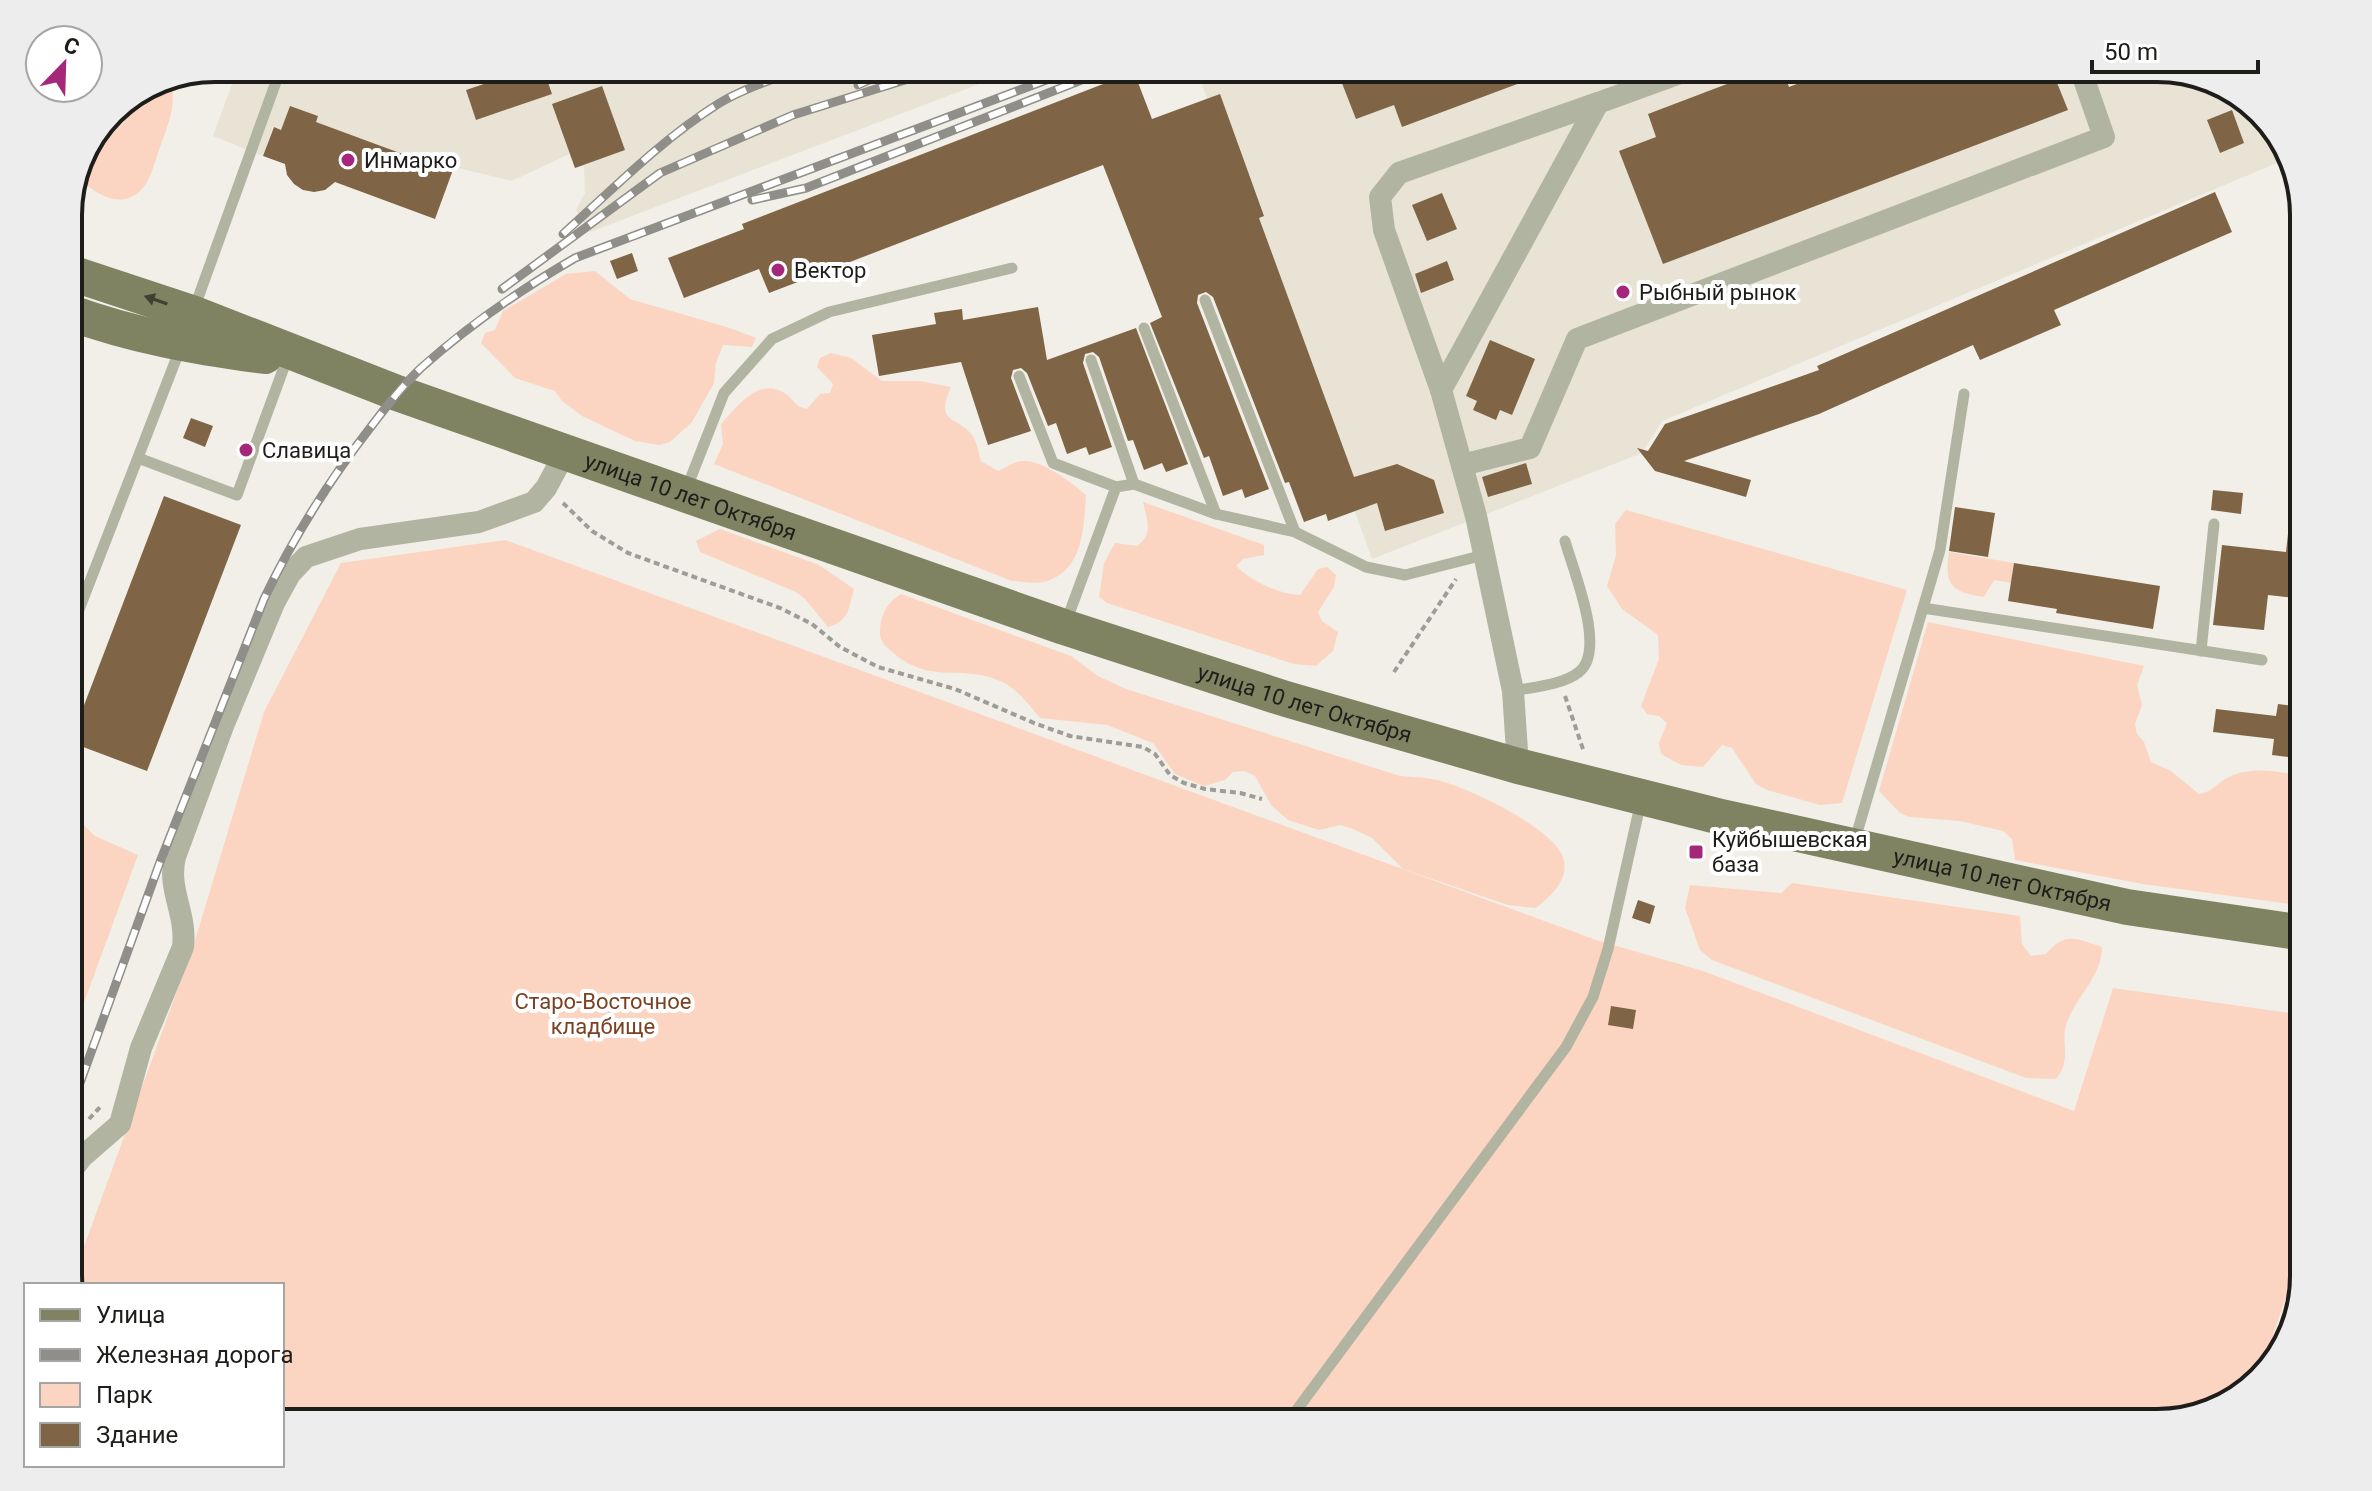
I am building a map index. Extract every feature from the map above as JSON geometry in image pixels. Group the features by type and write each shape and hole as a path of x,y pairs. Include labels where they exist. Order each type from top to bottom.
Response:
{"main road":[{"name":"улица 10 лет Октября","path":"82,279 187,329 287,359 334,368"},
{"name":"улица 10 лет Октября","path":"82,315 187,329 334,368 397,393 1064,627 1286,699 1518,766 2127,907 2290,931"}],"street":[{"path":"1518,766 1513,691 1476,558 1462,465 1441,390 1384,230 1380,197 1399,173 1656,82"},
{"path":"1462,465 1530,448 1577,339 2104,137 2085,82"},
{"path":"1441,390 1598,103"},
{"path":"82,1157 120,1124 126,1111 141,1048 183,947 185,929 171,873 175,857 223,726 274,603 290,574 306,557 329,548 360,539 479,522 534,502 546,488 566,451"}],"lane":[{"path":"82,602 187,329 276,82"},
{"path":"684,494 724,393 772,339 829,312 1012,268"},
{"path":"1205,300 1295,532"},
{"path":"1144,328 1216,514"},
{"path":"138,458 237,495 287,359"},
{"path":"1091,360 1134,484"},
{"path":"1019,376 1053,463 1116,487 1134,484 1216,514 1295,532 1366,567 1405,575 1476,558"},
{"path":"1853,846 1940,550 1964,394"},
{"path":"1064,627 1116,487"},
{"path":"2201,651 2214,524"},
{"path":"1513,691 1560,681 1581,672 1590,655 1592,634 1565,541"},
{"path":"1923,608 2262,660"},
{"path":"1297,1409 1566,1047 1593,997 1608,949 1642,797"}],"path":[{"path":"546,488 592,531 628,553 780,608 812,624 840,647 878,667 955,689 1070,736 1143,747 1155,754 1170,775 1184,783 1262,799"},
{"path":"1394,672 1476,558"},
{"path":"1560,681 1587,758"}],"shaded area":[{"path":"233,82 984,82 590,232 576,210 585,193 584,166 575,168 569,154 512,181 429,158 427,163 316,122 318,116 290,106 281,130 273,127 263,156 213,136"},
{"name":"Рыбный рынок","path":"1201,82 2175,83 2208,92 2238,109 2263,134 2277,160 2277,163 1662,421 1642,453 1372,559"}],"green space":[{"path":"172,90 171,114 152,171 141,190 133,196 117,200 86,184 87,180 109,134 141,104"},
{"path":"595,271 630,299 756,338 752,347 723,345 716,363 714,383 692,422 670,442 659,445 635,441 582,416 562,401 555,391 515,378 481,343 485,333 495,330 503,311 566,274"},
{"path":"831,353 851,358 882,381 920,381 951,387 946,399 946,414 972,435 981,461 998,471 1013,463 1030,461 1048,468 1086,495 1079,547 1067,569 1044,582 1012,581 714,464 723,444 721,424 749,396 767,388 776,389 807,409 820,394 830,393 833,384 817,367 820,358"},
{"path":"1143,502 1264,545 1264,555 1243,559 1236,566 1257,582 1274,589 1300,595 1318,569 1327,567 1336,575 1334,587 1318,612 1322,621 1338,632 1333,651 1316,666 1294,664 1107,603 1099,597 1104,563 1115,543 1137,546 1146,537 1148,526"},
{"path":"1626,510 1907,590 1842,803 1820,805 1767,790 1756,784 1732,748 1722,745 1703,767 1681,765 1661,754 1659,743 1667,723 1659,716 1647,714 1641,706 1659,659 1658,635 1622,609 1607,586 1616,555 1615,524"},
{"path":"720,529 819,565 854,589 844,618 828,627 796,592 700,552 696,541"},
{"name":"Старо-Восточное кладбище","path":"505,540 1596,940 1703,971 2074,1111 2113,988 2290,1013 2289,1286 2269,1348 2251,1370 2224,1391 2192,1404 2157,1409 284,1409 284,1283 82,1283 82,1252 193,947 264,712 341,563"},
{"path":"1949,552 2014,563 2011,583 1994,580 1984,597 1957,589 1949,579"},
{"path":"901,594 1071,656 1098,676 1126,689 1400,776 1432,779 1468,791 1507,810 1543,833 1563,857 1564,873 1553,892 1536,908 1508,905 1403,869 1372,838 1353,829 1340,825 1319,830 1288,820 1271,805 1255,776 1244,771 1233,772 1225,780 1204,786 1175,774 1153,743 1107,725 1040,718 1012,688 986,676 919,668 890,650 880,636 884,613"},
{"path":"1928,622 2144,666 2137,685 2142,705 2135,724 2151,762 2171,771 2199,794 2236,774 2265,771 2290,774 2290,904 2143,884 2015,860 2012,839 2003,831 1960,821 1910,817 1900,813 1879,791"},
{"path":"82,823 95,836 138,855 82,1008"},
{"path":"1792,883 2020,916 2022,944 2031,956 2046,954 2060,942 2072,939 2102,947 2094,976 2065,1028 2064,1063 2056,1079 2026,1078 1712,960 1700,950 1685,908 1690,885 1781,893"}],"building":[{"path":"490,82 548,82 552,94 476,120 466,90"},
{"path":"1108,82 1138,82 1152,119 1220,94 1264,216 1259,218 1354,477 1397,464 1434,480 1444,513 1385,531 1377,503 1328,521 1326,514 1304,522 1289,482 1285,483 1213,297 1206,292 1198,295 1197,303 1269,489 1245,498 1242,489 1223,496 1209,456 1204,458 1150,323 1162,317 1103,165 769,293 759,269 684,298 668,258 744,229 742,224"},
{"path":"1341,82 1523,82 1402,127 1394,105 1356,119"},
{"path":"1732,82 1787,82 1789,87 1802,82 2057,82 2068,110 1663,264 1619,151 1656,137 1648,114"},
{"path":"602,86 625,150 575,168 552,104"},
{"name":"Инмарко","path":"290,106 318,116 316,122 427,163 429,158 454,167 435,219 335,182 325,190 314,192 294,184 287,175 285,164 263,156 274,127 281,130"},
{"path":"2232,110 2244,143 2220,153 2207,120"},
{"path":"2215,192 2232,232 2054,310 2061,325 1980,360 1973,345 1819,414 1684,461 1751,480 1746,497 1655,471 1637,448 1648,451 1665,424 1819,370 1817,366"},
{"path":"1442,193 1457,229 1427,241 1412,205"},
{"path":"632,253 638,271 617,279 610,261"},
{"path":"1447,261 1454,280 1421,293 1415,274"},
{"path":"1038,307 1047,360 1136,328 1188,464 1166,472 1162,463 1144,470 1133,440 1128,441 1099,357 1093,352 1085,354 1083,363 1112,447 1089,455 1086,447 1067,454 1056,423 1048,426 1027,373 1021,368 1013,370 1011,378 1031,431 988,445 961,362 879,376 872,335 936,324 934,313 962,309 963,320"},
{"path":"1490,340 1535,359 1512,415 1500,410 1496,420 1473,410 1477,401 1466,396"},
{"path":"191,418 213,426 205,447 183,438"},
{"path":"1526,463 1532,484 1488,497 1482,477"},
{"path":"2213,490 2243,493 2241,514 2211,510"},
{"path":"164,496 241,525 147,771 82,747 82,711"},
{"path":"1955,507 1995,513 1988,557 1949,551"},
{"path":"2290,516 2290,597 2268,595 2264,630 2213,625 2222,545 2286,552"},
{"path":"2014,563 2160,586 2153,629 2056,613 2057,609 2008,601"},
{"path":"2278,704 2290,705 2290,757 2272,755 2274,739 2213,732 2216,709 2276,716"},
{"path":"1638,900 1655,906 1650,924 1632,918"},
{"path":"1611,1006 1636,1010 1633,1029 1608,1025"}],"railway":[{"path":"563,234 677,133 718,104 765,82"},
{"path":"858,85 865,82"},
{"path":"502,289 660,173 793,115 898,82"},
{"path":"82,1077 160,862 264,599 299,532 326,490 376,420 414,375 495,309 575,258 1041,82"},
{"path":"752,200 806,188 1076,82"}],"place":[{"name":"Инмарко","path":"348,160"},
{"name":"Вектор","path":"778,270"},
{"name":"Рыбный рынок","path":"1623,292"},
{"name":"Славица","path":"246,450"},
{"name":"Куйбышевская база","path":"1696,852"}]}
